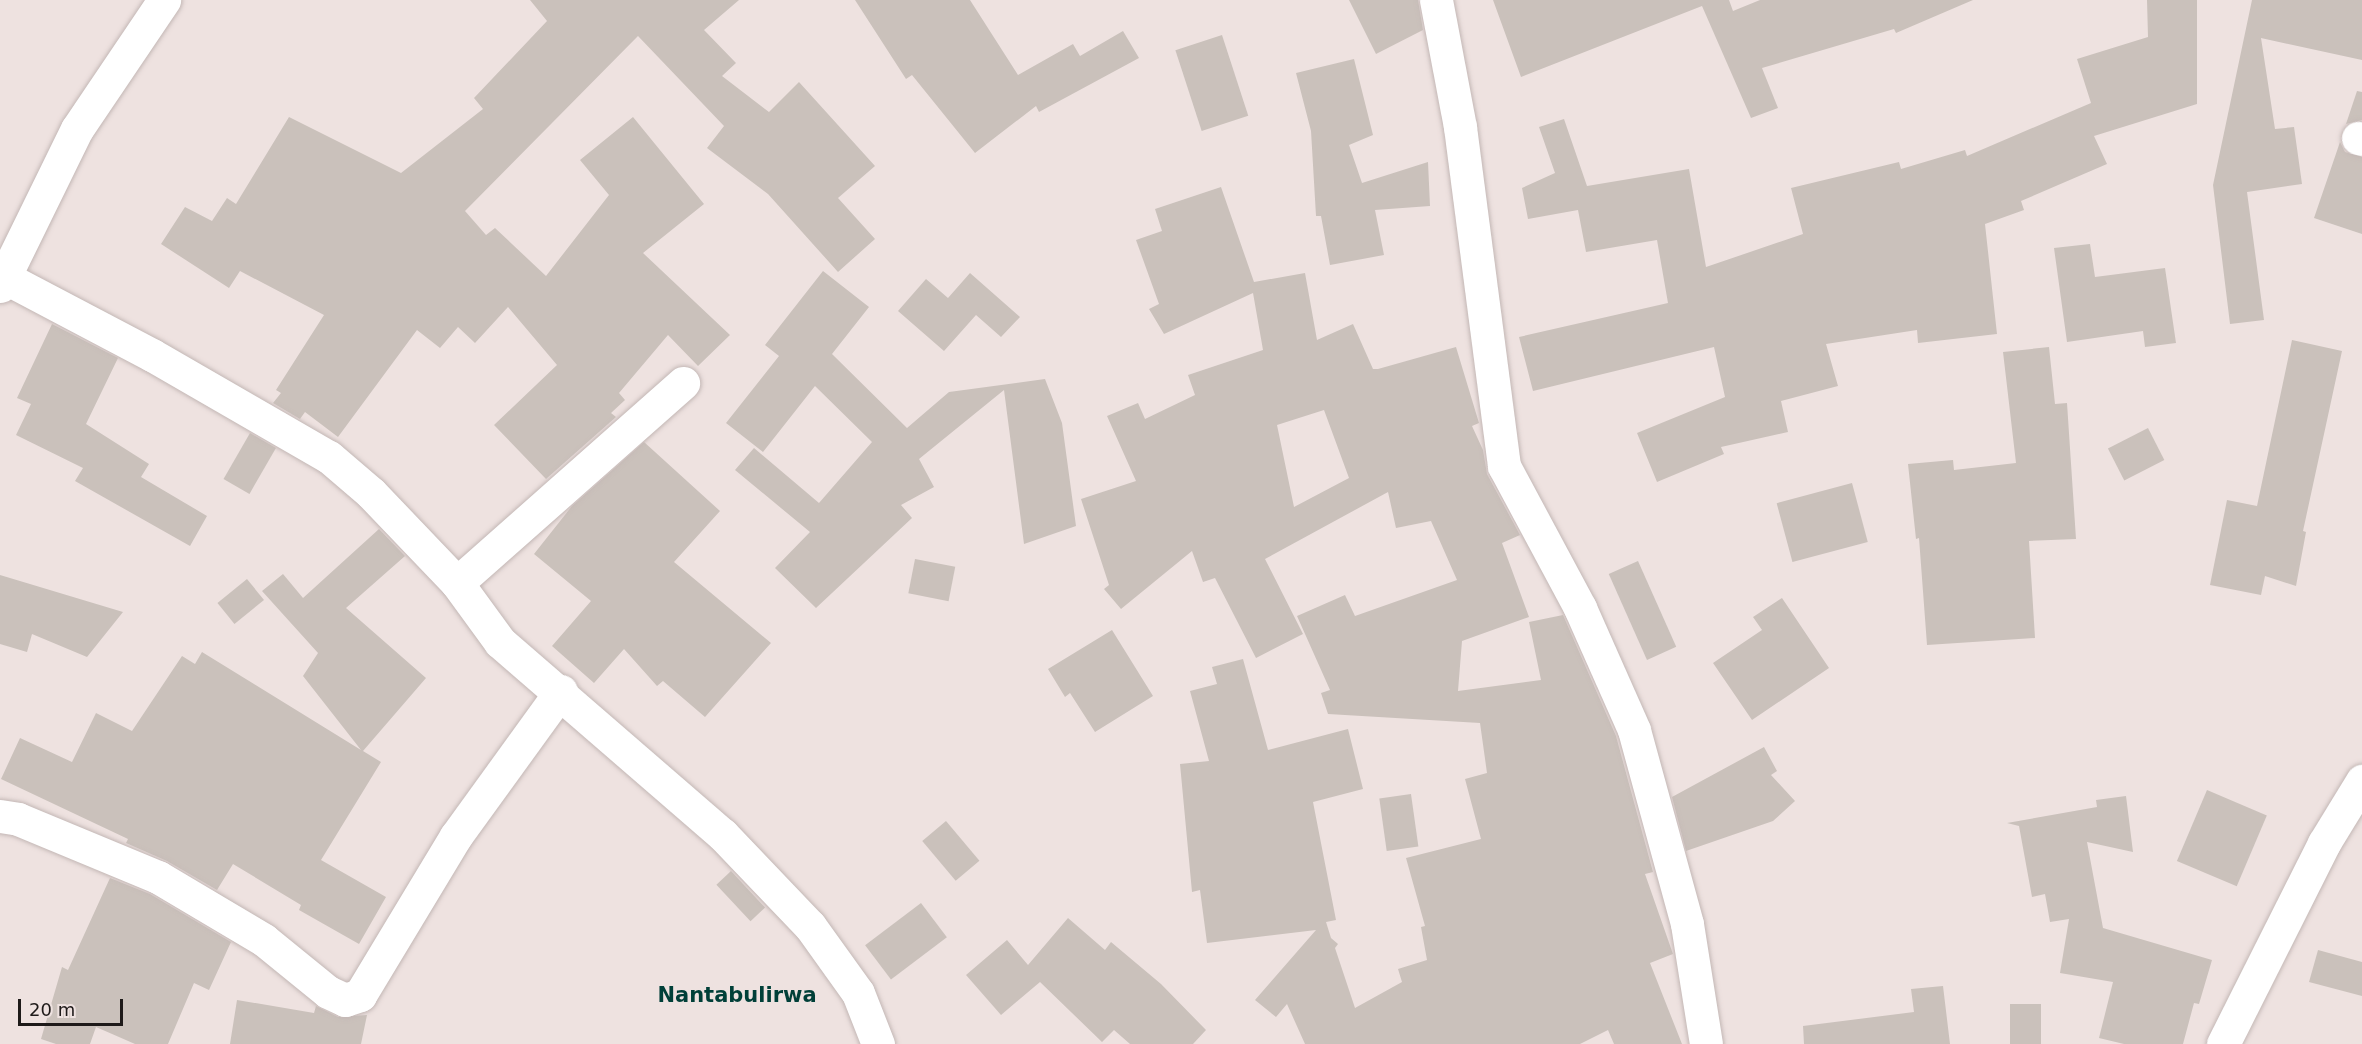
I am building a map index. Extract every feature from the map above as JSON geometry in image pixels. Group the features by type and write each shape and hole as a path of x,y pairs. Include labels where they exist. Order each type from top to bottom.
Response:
{"street":[{"path":"164,0 77,129 2,279 329,457 371,493 457,583 500,642 561,691 722,834 810,926 858,993 878,1044"},
{"path":"1436,0 1460,126 1504,466 1580,608 1634,730 1687,924 1706,1044"},
{"path":"457,583 683,383"},
{"path":"0,816 18,819 158,877 264,940 328,992 345,1000 360,995 456,836 561,691"},
{"path":"2223,1044 2324,843 2362,781"}],"building":[{"path":"530,0 739,0 704,30 736,63 722,76 769,112 799,82 875,166 838,198 875,239 838,272 768,194 707,148 724,126 638,36 465,211 486,235 495,228 546,276 609,195 580,160 633,117 704,204 643,253 730,335 698,366 668,335 619,393 625,400 611,413 616,417 546,479 494,425 557,365 508,307 475,343 458,327 440,348 417,330 338,437 305,412 300,419 273,403 281,393 276,390 324,315 240,271 229,288 161,244 185,207 212,221 227,198 236,204 289,117 401,173 483,109 474,98 547,21"},
{"path":"855,0 970,0 1018,75 1073,44 1080,56 1123,31 1139,58 1039,112 1036,106 975,153 912,75 906,79"},
{"path":"1349,0 1418,0 1423,30 1376,54"},
{"path":"1493,0 1729,0 1733,11 1760,0 1973,0 1896,33 1894,29 1762,68 1778,108 1751,118 1702,6 1521,77"},
{"path":"2147,0 2197,0 2197,104 2094,136 2107,164 2021,201 2024,210 1985,224 1997,334 1918,343 1917,330 1826,344 1838,386 1781,401 1788,432 1721,447 1724,454 1657,482 1637,433 1725,397 1714,347 1533,391 1519,337 1668,303 1657,240 1586,252 1578,210 1528,219 1522,188 1555,173 1539,127 1564,119 1587,186 1689,169 1706,267 1803,234 1791,188 1899,162 1901,169 1965,150 1967,156 2091,103 2077,59 2148,37"},
{"path":"2252,0 2362,0 2362,60 2261,38 2275,129 2294,127 2302,184 2247,192 2264,320 2230,324 2213,185"},
{"path":"1222,35 1248,116 1202,131 1175,50"},
{"path":"1354,59 1373,135 1349,145 1362,183 1428,162 1430,206 1375,210 1384,255 1330,265 1321,216 1316,216 1311,131 1296,73"},
{"path":"2357,91 2362,92 2362,120 2346,124"},
{"path":"2340,142 2345,152 2362,157 2362,234 2314,218"},
{"path":"1221,187 1254,282 1305,273 1317,340 1353,324 1373,369 1456,347 1479,423 1472,426 1483,450 1487,474 1520,535 1502,543 1529,617 1462,641 1458,691 1541,680 1529,622 1563,615 1616,736 1653,872 1645,874 1673,954 1650,963 1682,1044 1614,1044 1608,1030 1580,1044 1305,1044 1287,1004 1276,1017 1255,1000 1316,930 1207,943 1200,890 1192,892 1180,764 1209,761 1190,691 1217,684 1212,667 1243,659 1268,750 1348,729 1363,789 1313,802 1336,920 1326,922 1331,938 1338,944 1335,948 1355,1008 1402,982 1398,969 1427,960 1421,927 1425,926 1406,858 1481,839 1465,779 1487,773 1480,723 1328,714 1321,693 1330,690 1297,616 1345,595 1355,616 1457,580 1431,521 1396,528 1388,492 1265,559 1303,634 1256,658 1215,578 1203,582 1192,551 1121,609 1104,589 1109,585 1081,499 1136,481 1107,416 1138,403 1145,419 1195,395 1188,375 1263,350 1253,293 1164,334 1149,309 1159,304 1136,240 1162,231 1155,209","holes":["1324,410 1349,478 1294,507 1277,425"]},
{"path":"2090,244 2095,277 2165,268 2176,343 2145,347 2143,331 2067,342 2054,248"},
{"path":"823,271 869,307 832,354 907,428 949,392 1045,379 1062,423 1076,526 1024,544 1004,390 919,459 934,487 901,505 912,518 816,608 775,568 810,532 735,470 754,448 819,503 872,442 815,386 763,452 726,423 779,356 765,345"},
{"path":"970,273 1020,317 1001,337 976,315 944,351 898,311 926,279 948,298"},
{"path":"52,324 118,358 86,424 149,464 141,477 207,516 190,546 75,481 83,468 16,435 31,404 17,398"},
{"path":"2292,340 2342,351 2303,531 2306,532 2296,586 2265,576 2261,595 2210,585 2227,500 2257,506"},
{"path":"2049,347 2055,404 2067,403 2076,539 2029,541 2035,638 1927,645 1919,538 1916,539 1908,464 1953,460 1954,470 2016,463 2003,352"},
{"path":"2148,428 2164,460 2124,481 2108,448"},
{"path":"250,433 276,448 249,494 224,479"},
{"path":"644,442 720,511 674,562 771,643 705,717 663,681 657,686 624,649 594,683 552,646 591,601 534,554 572,506"},
{"path":"1852,483 1868,542 1792,562 1777,503"},
{"path":"379,529 405,556 346,608 426,678 363,751 381,762 321,860 386,897 359,944 299,910 301,905 233,864 217,890 167,861 126,843 128,839 1,779 20,738 72,762 96,713 132,731 182,656 195,664 202,652 361,750 303,676 318,653 262,591 283,574 303,598"},
{"path":"915,559 955,567 949,601 908,593"},
{"path":"1638,561 1676,647 1647,660 1609,574"},
{"path":"0,575 123,612 87,657 32,634 27,652 0,644"},
{"path":"247,579 264,600 234,624 217,603"},
{"path":"1782,598 1829,668 1752,720 1713,663 1762,630 1753,617"},
{"path":"1112,630 1153,696 1095,732 1070,693 1065,697 1048,669"},
{"path":"1764,747 1777,771 1771,775 1795,801 1773,821 1686,851 1672,797"},
{"path":"2207,790 2267,815 2237,886 2177,861"},
{"path":"1411,794 1418,846 1387,851 1379,798"},
{"path":"2126,796 2133,852 2087,842 2103,928 2212,960 2199,1004 2194,1003 2183,1044 2124,1044 2099,1038 2113,982 2060,973 2069,919 2050,922 2045,894 2032,897 2019,826 2007,823 2097,807 2096,800"},
{"path":"946,821 979,861 956,881 922,841"},
{"path":"731,871 765,908 750,921 716,885"},
{"path":"110,878 150,894 231,942 209,990 194,983 168,1044 135,1044 96,1027 90,1044 56,1044 41,1039 62,967 68,970"},
{"path":"921,903 947,937 891,979 865,945"},
{"path":"1068,918 1105,950 1111,942 1161,984 1206,1030 1193,1044 1130,1044 1114,1030 1102,1042 1040,982 1001,1015 966,975 1007,940 1028,965"},
{"path":"2318,950 2362,962 2362,996 2309,982"},
{"path":"1943,986 1950,1044 1804,1044 1803,1026 1914,1012 1911,989"},
{"path":"237,1000 314,1013 316,1006 338,1017 367,1015 361,1044 230,1044"},
{"path":"2010,1004 2041,1004 2041,1044 2010,1044"}],"district":[{"name":"Nantabulirwa","path":"737,995"}]}
